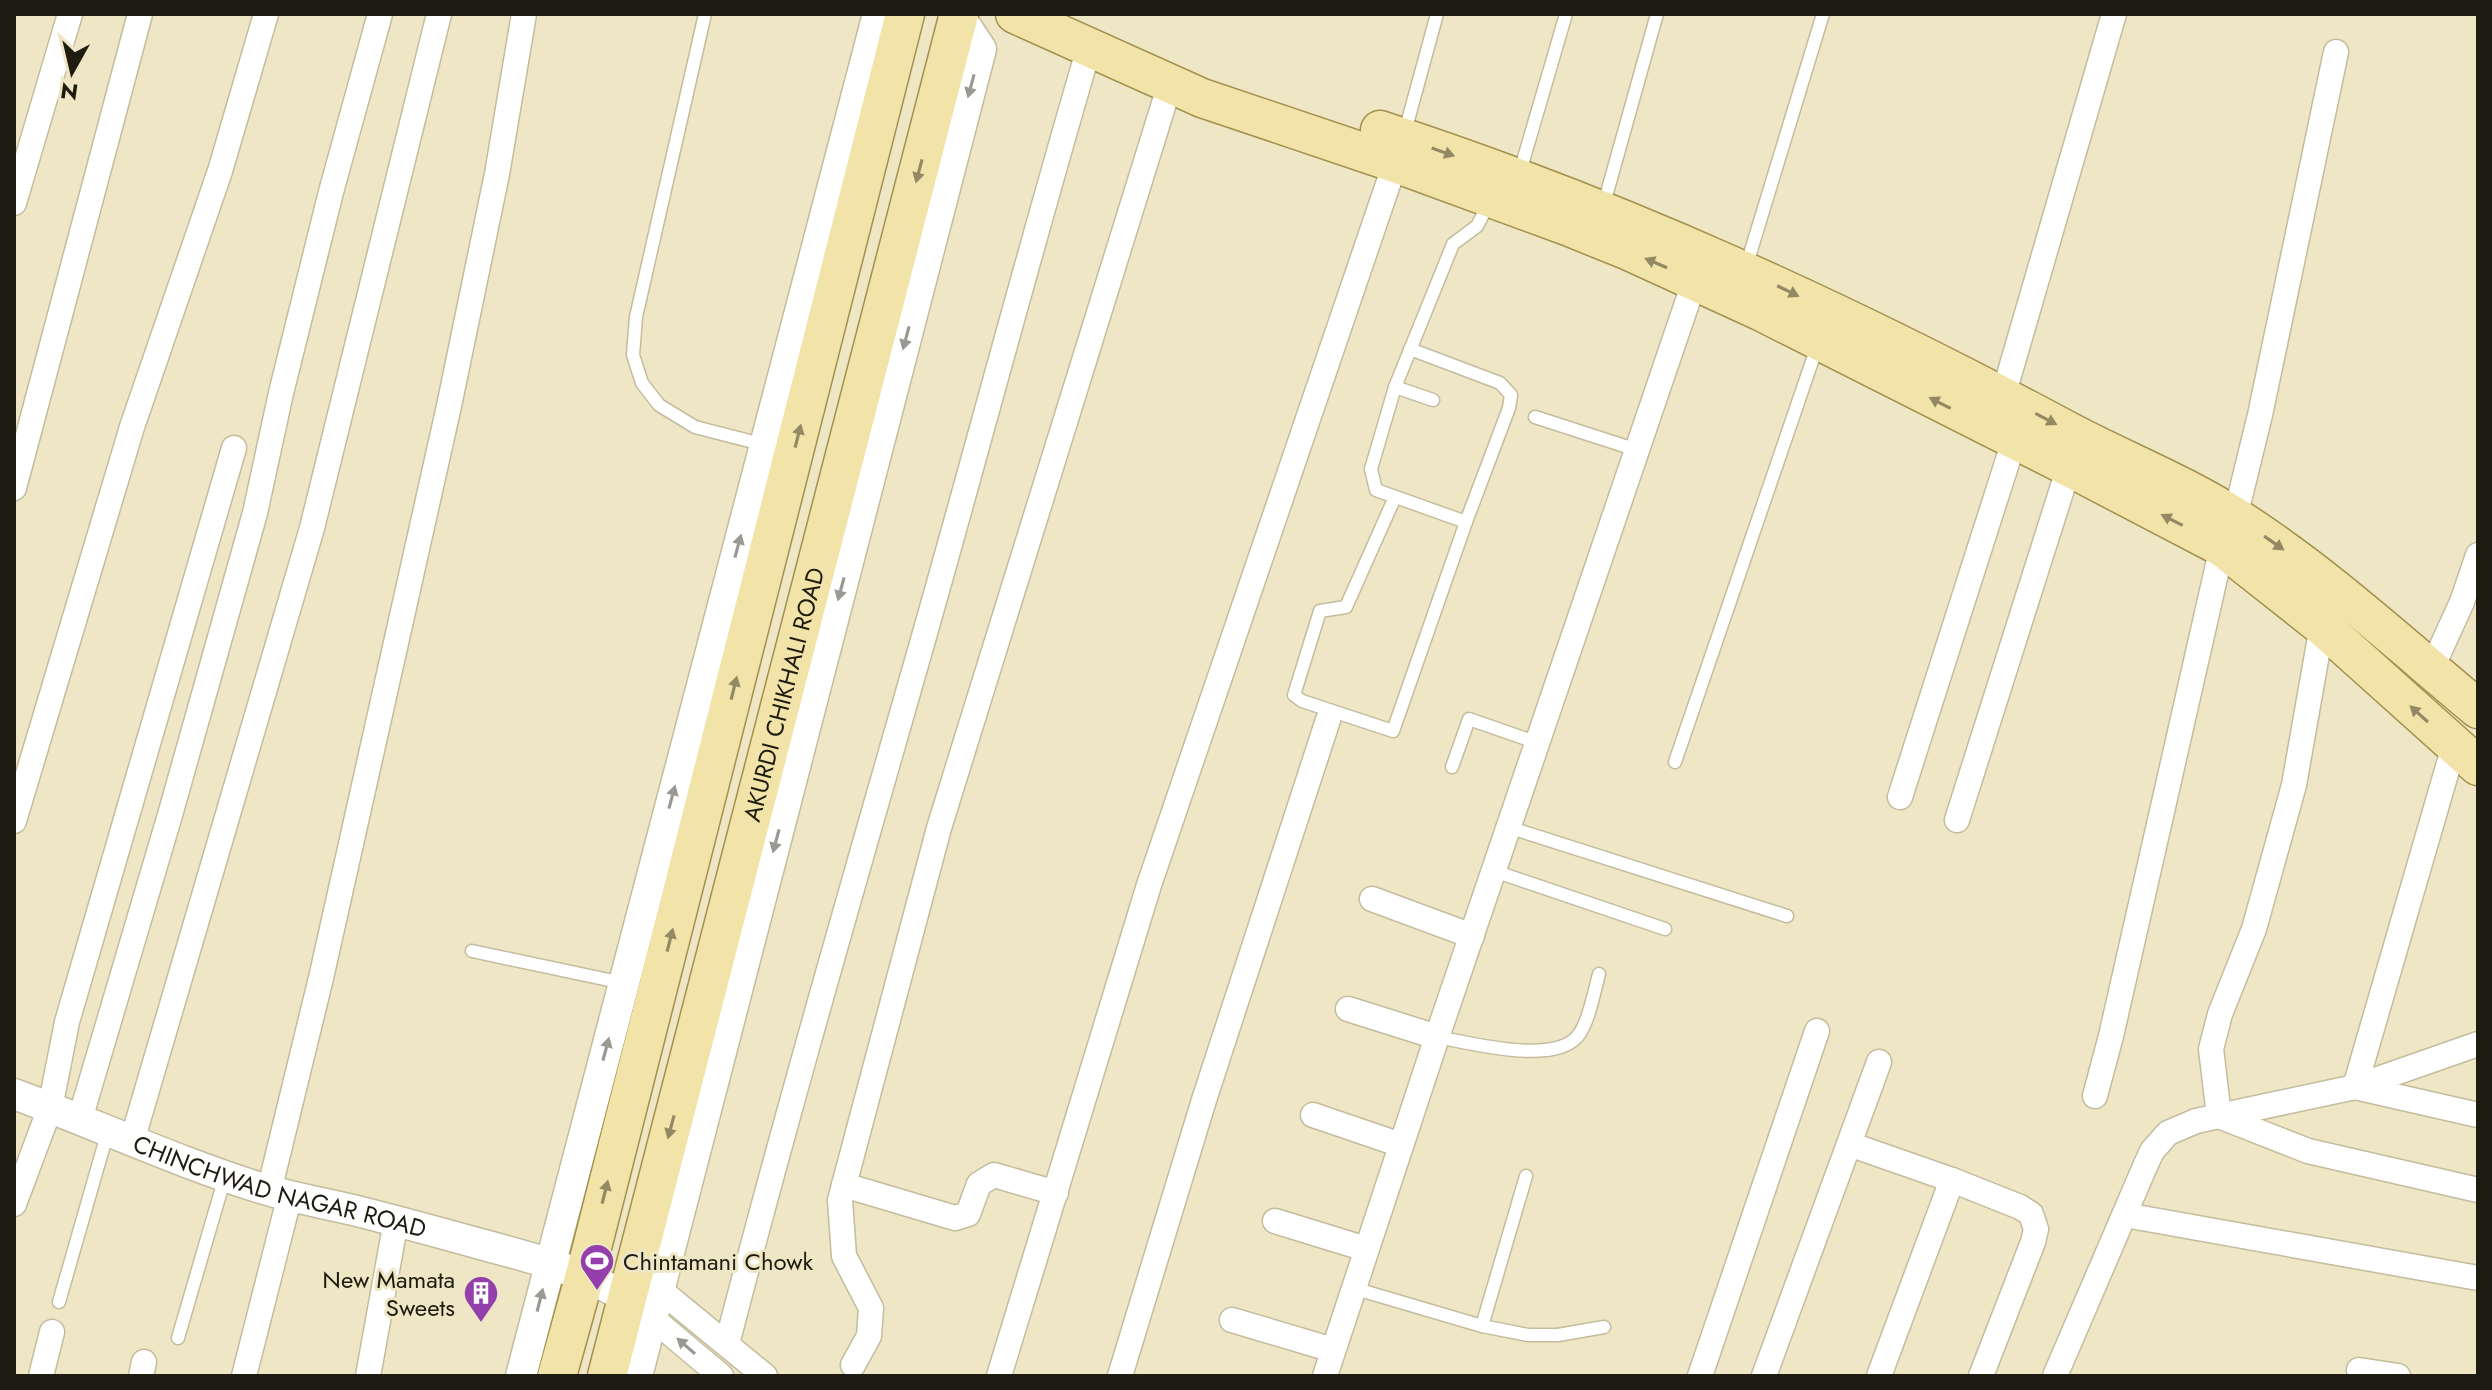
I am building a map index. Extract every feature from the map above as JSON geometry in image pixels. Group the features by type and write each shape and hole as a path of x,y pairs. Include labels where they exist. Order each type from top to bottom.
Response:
{"main road":[{"name":"AKURDI CHIKHALI ROAD","path":"557,1376 575,1263 905,14"},
{"path":"1015,14 1082,31 1177,74 1202,98 1399,150 1505,188 1602,210 1700,266 1819,341 2014,441 2069,467 2301,562 2478,709"},
{"name":"AKURDI CHIKHALI ROAD","path":"607,1376 643,1294 959,15"},
{"path":"1505,188 1567,226 1700,266 1745,270 2157,473 2229,532 2322,626 2466,756"}],"street":[{"path":"14,203 70,14"},
{"path":"14,488 140,14"},
{"path":"14,821 132,427 220,171 266,14"},
{"path":"80,1119 170,815 260,486 331,192 380,14"},
{"path":"120,1136 312,528 439,14"},
{"path":"244,1376 321,978 497,174 524,14"},
{"path":"521,1376 575,1263 623,983 878,14"},
{"path":"2003,396 2114,14"},
{"path":"727,1344 770,1176 1041,213 1082,31"},
{"path":"2095,1096 2229,532 2260,415 2336,52"},
{"path":"853,1365 869,1336 871,1308 844,1256 840,1200 939,828 1177,74"},
{"path":"999,1376 1149,885 1399,150"},
{"path":"1325,1376 1700,266"},
{"path":"1900,797 2014,441"},
{"path":"14,1204 50,1108 67,1022 234,448"},
{"path":"1957,820 2069,467"},
{"path":"226,477 260,486"},
{"path":"2431,670 2462,602 2478,555"},
{"path":"2219,1116 2211,1049 2220,1014 2254,929 2294,785 2322,626"},
{"path":"1120,1376 1204,1100 1328,720"},
{"path":"2355,1087 2466,756"},
{"path":"1372,899 1472,936"},
{"path":"1348,1009 1437,1037"},
{"path":"1700,1376 1817,1031"},
{"path":"2055,1376 2152,1151 2168,1133 2196,1121 2355,1087 2478,1044"},
{"path":"1764,1376 1879,1062"},
{"path":"2355,1087 2478,1115"},
{"name":"CHINCHWAD NAGAR ROAD","path":"14,1094 225,1177 279,1193 575,1263 643,1294"},
{"path":"1313,1115 1401,1145"},
{"path":"2219,1116 2308,1151 2478,1190"},
{"path":"1849,1144 1952,1180 2031,1214 2036,1229 1981,1376"},
{"path":"844,1185 955,1218 968,1214 979,1184 994,1175 1056,1193"},
{"path":"1879,1376 1952,1180"},
{"path":"2125,1215 2478,1278"},
{"path":"368,1376 396,1221"},
{"path":"1275,1221 1366,1249"},
{"path":"643,1294 727,1344 765,1376"},
{"path":"637,1376 643,1294"},
{"path":"643,1294 721,1376"},
{"path":"1232,1320 1333,1350"},
{"path":"41,1376 52,1332"},
{"path":"2359,1370 2398,1376"}],"lane":[{"path":"705,14 636,317 633,355 642,383 659,405 695,427 765,445"},
{"path":"1399,150 1437,14"},
{"path":"1466,522 1376,490 1371,469 1395,387 1453,244 1477,226 1505,188 1566,14"},
{"path":"1602,210 1657,14"},
{"path":"1745,270 1823,14"},
{"path":"1675,762 1819,341"},
{"path":"1395,497 1346,607 1320,611 1294,695 1302,701 1393,731 1509,408 1511,395 1500,383 1410,349"},
{"path":"1395,387 1433,400"},
{"path":"1535,417 1637,450"},
{"path":"1452,767 1469,719 1538,743"},
{"path":"1508,827 1787,916"},
{"path":"1494,871 1665,929"},
{"path":"472,951 623,983"},
{"path":"1437,1037 1524,1050 1562,1048 1573,1042 1581,1031 1599,974"},
{"path":"59,1302 120,1136"},
{"path":"1482,1326 1526,1176"},
{"path":"178,1338 225,1177"},
{"path":"1353,1288 1482,1326 1528,1335 1558,1335 1604,1327"}],"place":[{"name":"Chintamani Chowk","path":"597,1292"},
{"name":"New Mamata Sweets","path":"481,1324"}]}
